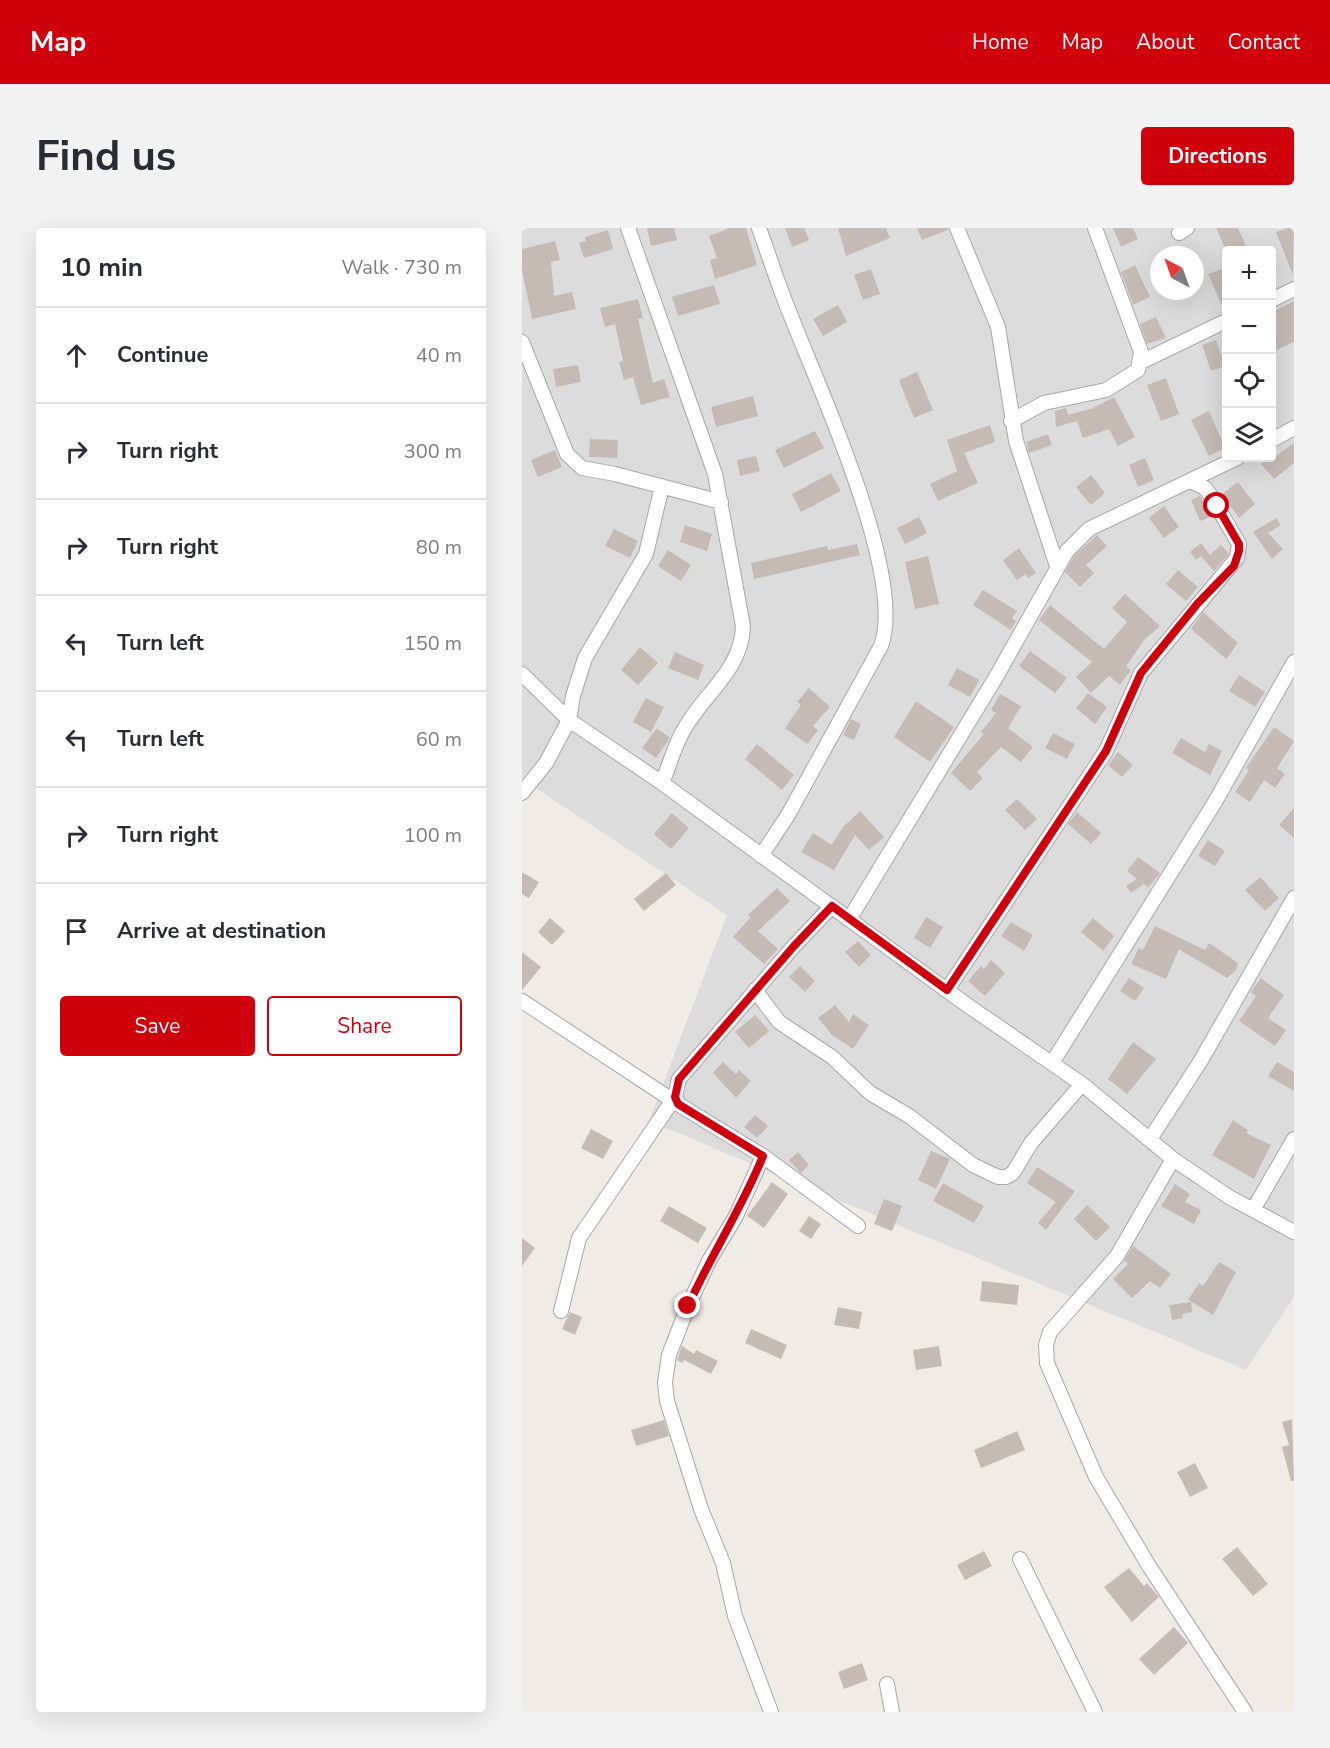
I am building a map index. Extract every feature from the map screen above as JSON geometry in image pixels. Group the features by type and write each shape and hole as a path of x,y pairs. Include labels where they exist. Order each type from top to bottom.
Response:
{"street":[{"path":"628,228 694,411 721,502 733,580 743,626 743,639 732,666 684,728 662,783"},
{"path":"759,228 781,293 849,461 878,560 887,600 887,621 881,646 788,815 760,856"},
{"path":"957,228 998,327 1011,421 1029,487 1057,566"},
{"path":"1011,421 1044,403 1106,390 1138,370 1141,352 1095,228"},
{"path":"1276,298 1294,289"},
{"path":"1141,362 1222,323"},
{"path":"522,342 567,454 573,462 592,471 615,474 721,502"},
{"path":"1276,438 1294,429"},
{"path":"850,918 996,677 1067,551 1089,529 1229,462"},
{"path":"947,990 1106,751 1141,673 1238,558 1239,544 1211,496 1206,488 1190,481"},
{"path":"522,794 546,763 569,720 573,696 585,658 646,554 662,486"},
{"path":"1052,1063 1209,812 1294,662"},
{"path":"522,674 569,720 662,783 760,856 1082,1084 1173,1160 1252,1210 1294,1232"},
{"path":"1150,1139 1200,1062 1294,898"},
{"path":"561,1311 579,1238 675,1100 679,1079 755,990 832,906"},
{"path":"755,990 779,1022 832,1057 879,1099 909,1116 972,1165 998,1177 1013,1173 1031,1143 1082,1084"},
{"path":"524,1007 763,1156 858,1226"},
{"path":"1252,1210 1294,1139"},
{"path":"763,1156 736,1216 710,1260 688,1306 669,1355 665,1382 667,1401 698,1498 723,1563 735,1616 771,1712"},
{"path":"1173,1160 1117,1256 1050,1332 1046,1345 1047,1363 1096,1477 1149,1566 1245,1712"},
{"path":"1020,1559 1095,1712"},
{"path":"887,1684 892,1712"}],"shaded area":[{"path":"522,228 1294,228 1294,1297 1246,1370 649,1121 727,915 522,779"}],"building":[{"path":"647,228 674,228 677,240 651,246"},
{"path":"730,228 746,228 757,265 715,279 710,260 717,258 709,236"},
{"path":"785,228 804,228 809,240 792,247"},
{"path":"838,228 886,228 890,238 846,256"},
{"path":"917,228 948,228 948,230 922,240"},
{"path":"1113,228 1133,228 1138,239 1121,247"},
{"path":"1216,228 1238,228 1246,246 1224,246"},
{"path":"1294,228 1293,275 1276,232"},
{"path":"608,230 613,249 584,258 579,243 586,241 585,237"},
{"path":"555,241 560,260 551,262 554,296 572,292 576,309 532,319 522,270 522,249"},
{"path":"1135,265 1150,297 1133,305 1121,272"},
{"path":"871,269 880,294 863,300 854,275"},
{"path":"1222,269 1222,305 1208,274"},
{"path":"714,285 720,304 678,316 672,297"},
{"path":"638,299 643,318 638,319 653,383 664,379 670,397 641,405 633,377 624,380 619,362 623,361 615,324 605,327 600,308"},
{"path":"1294,301 1294,342 1276,350 1276,310"},
{"path":"838,305 847,322 823,336 813,319"},
{"path":"1156,317 1166,338 1147,344 1140,324"},
{"path":"1216,340 1222,357 1222,367 1211,371 1202,345"},
{"path":"578,365 581,382 556,387 553,369"},
{"path":"917,372 933,410 914,418 899,380"},
{"path":"1166,378 1179,414 1161,421 1147,385"},
{"path":"753,396 758,416 716,427 711,407"},
{"path":"1114,397 1135,437 1118,446 1109,429 1083,438 1077,421 1056,427 1055,411 1066,408 1068,415 1093,408"},
{"path":"1209,411 1222,441 1222,450 1209,456 1191,420"},
{"path":"990,425 995,442 964,453 978,483 938,501 930,484 957,471 947,440"},
{"path":"815,431 824,448 784,468 775,450"},
{"path":"1048,434 1052,445 1029,453 1026,442"},
{"path":"590,439 618,440 617,458 589,457"},
{"path":"1294,443 1294,463 1274,479 1261,464 1276,462 1276,456"},
{"path":"555,450 562,467 538,477 531,460"},
{"path":"756,456 760,471 740,476 737,460"},
{"path":"1145,458 1154,480 1138,487 1129,465"},
{"path":"831,473 841,491 801,512 792,494"},
{"path":"1091,475 1105,493 1091,505 1076,487"},
{"path":"1238,482 1255,504 1239,518 1222,494"},
{"path":"1200,496 1212,516 1200,521 1191,500"},
{"path":"1164,506 1179,527 1164,538 1149,518"},
{"path":"919,517 927,533 905,544 897,528"},
{"path":"1276,518 1281,525 1268,533 1283,549 1272,559 1253,532"},
{"path":"685,525 712,534 707,551 680,542"},
{"path":"614,529 638,541 630,558 605,546"},
{"path":"1097,535 1107,546 1086,565 1094,573 1080,587 1065,572 1074,556"},
{"path":"1201,543 1210,555 1221,545 1229,554 1214,571 1201,556 1196,560 1190,552"},
{"path":"857,544 860,555 754,579 751,563 827,546 828,550"},
{"path":"1019,548 1036,573 1028,578 1026,574 1017,580 1003,560"},
{"path":"668,550 691,565 681,581 658,566"},
{"path":"928,556 939,604 915,609 905,562"},
{"path":"1178,570 1198,587 1186,601 1166,584"},
{"path":"983,590 1017,611 1012,618 1016,621 1011,630 973,605"},
{"path":"1125,594 1160,626 1145,639 1126,666 1131,670 1120,685 1109,676 1091,693 1076,677 1092,662 1039,620 1050,605 1104,649 1127,622 1112,608"},
{"path":"1203,612 1238,643 1226,659 1191,629"},
{"path":"640,647 658,663 638,685 621,670"},
{"path":"1030,651 1067,678 1055,693 1019,666"},
{"path":"675,652 704,665 698,680 668,668"},
{"path":"957,668 979,680 970,697 948,685"},
{"path":"1239,675 1265,692 1255,707 1229,691"},
{"path":"809,688 830,707 813,726 818,730 807,744 785,728 801,705 797,702"},
{"path":"1088,693 1107,707 1095,724 1076,708"},
{"path":"1000,694 1021,706 1008,728 1033,747 1021,762 1001,747 977,772 983,778 970,791 951,773 984,734 981,732 996,713 991,710"},
{"path":"646,698 664,707 651,732 633,722"},
{"path":"916,701 954,727 930,762 894,737"},
{"path":"851,719 861,724 854,740 843,735"},
{"path":"1274,727 1294,741 1277,768 1285,774 1275,788 1264,780 1250,802 1235,792 1249,770 1246,768"},
{"path":"657,728 670,738 656,758 642,748"},
{"path":"1053,733 1075,744 1067,759 1045,748"},
{"path":"1181,738 1205,752 1209,744 1222,751 1210,775 1172,753"},
{"path":"757,744 794,775 782,790 745,759"},
{"path":"1118,752 1133,765 1122,777 1108,765"},
{"path":"1017,799 1037,819 1025,830 1005,810"},
{"path":"1294,808 1294,838 1279,825"},
{"path":"860,811 884,837 869,850 855,835 834,870 801,852 813,833 832,845 843,827"},
{"path":"1077,812 1101,833 1091,844 1068,824"},
{"path":"672,813 689,828 671,849 654,834"},
{"path":"1208,840 1225,851 1215,866 1198,856"},
{"path":"1138,857 1160,873 1148,888 1144,884 1131,893 1126,886 1137,879 1127,871"},
{"path":"522,872 539,882 529,898 522,894"},
{"path":"666,873 676,885 644,911 634,899"},
{"path":"1260,877 1279,898 1265,911 1245,890"},
{"path":"777,888 790,901 758,931 778,949 764,964 733,937 750,918 748,915"},
{"path":"926,917 943,927 930,948 914,938"},
{"path":"550,918 565,931 552,945 538,932"},
{"path":"1093,918 1114,936 1103,951 1081,932"},
{"path":"1011,922 1033,935 1024,951 1001,936"},
{"path":"1155,926 1205,950 1209,943 1238,963 1236,970 1227,978 1179,949 1166,979 1131,964 1139,948 1143,950"},
{"path":"858,941 871,955 859,967 845,952"},
{"path":"522,952 541,967 522,990"},
{"path":"991,960 1005,973 985,996 968,981 981,966 984,969"},
{"path":"800,966 815,981 805,992 789,977"},
{"path":"1129,978 1144,988 1135,1001 1120,991"},
{"path":"1261,978 1284,995 1268,1018 1286,1030 1275,1046 1239,1021 1256,996 1251,992"},
{"path":"835,1005 849,1022 853,1014 869,1025 853,1049 832,1035 818,1018"},
{"path":"755,1015 769,1031 749,1048 735,1032"},
{"path":"1133,1042 1156,1059 1127,1094 1108,1079"},
{"path":"723,1062 736,1074 739,1070 751,1081 736,1098 713,1073"},
{"path":"1277,1062 1294,1072 1294,1091 1268,1076"},
{"path":"755,1115 768,1126 757,1138 744,1127"},
{"path":"1233,1120 1248,1130 1246,1133 1271,1145 1254,1179 1212,1155"},
{"path":"591,1129 613,1141 603,1159 581,1148"},
{"path":"931,1151 950,1159 936,1189 918,1180"},
{"path":"798,1152 809,1165 801,1173 789,1160"},
{"path":"1037,1167 1075,1191 1046,1230 1038,1223 1056,1202 1027,1183"},
{"path":"772,1182 788,1194 764,1228 747,1216"},
{"path":"943,1183 984,1206 974,1223 933,1201"},
{"path":"1175,1184 1190,1194 1185,1202 1201,1210 1194,1224 1161,1206"},
{"path":"884,1199 902,1206 892,1231 874,1224"},
{"path":"1087,1205 1110,1227 1096,1241 1074,1219"},
{"path":"669,1206 707,1228 698,1243 660,1221"},
{"path":"809,1216 821,1224 811,1239 799,1231"},
{"path":"522,1238 535,1248 522,1266"},
{"path":"1133,1246 1171,1274 1160,1288 1150,1281 1132,1298 1113,1279 1128,1264 1124,1261"},
{"path":"1219,1262 1236,1272 1213,1315 1188,1300 1199,1283 1203,1286"},
{"path":"982,1281 1019,1285 1017,1305 980,1301"},
{"path":"1191,1302 1192,1312 1182,1314 1183,1318 1172,1320 1169,1305"},
{"path":"838,1307 862,1312 859,1329 834,1325"},
{"path":"570,1312 582,1317 575,1335 562,1329"},
{"path":"751,1329 787,1345 781,1359 745,1343"},
{"path":"682,1346 694,1354 696,1350 718,1361 711,1374 684,1360 682,1363 677,1360"},
{"path":"939,1346 942,1366 916,1370 913,1350"},
{"path":"1292,1419 1294,1481 1291,1481 1282,1447 1289,1445 1282,1422"},
{"path":"664,1420 669,1436 636,1446 631,1430"},
{"path":"1017,1431 1025,1450 981,1468 974,1450"},
{"path":"1195,1463 1208,1488 1190,1497 1177,1472"},
{"path":"1237,1547 1268,1584 1253,1596 1222,1559"},
{"path":"984,1551 992,1566 965,1580 957,1565"},
{"path":"1129,1568 1144,1586 1147,1583 1159,1597 1132,1622 1104,1587"},
{"path":"1174,1627 1188,1643 1154,1675 1139,1659"},
{"path":"862,1663 868,1680 844,1689 838,1672"}],"route":[{"path":"688,1306 710,1260 749,1191 763,1156 678,1104 675,1088 679,1079 794,946 832,906 947,990 1106,751 1131,690 1141,673 1198,603 1234,566 1238,558 1239,544 1217,506"}]}
